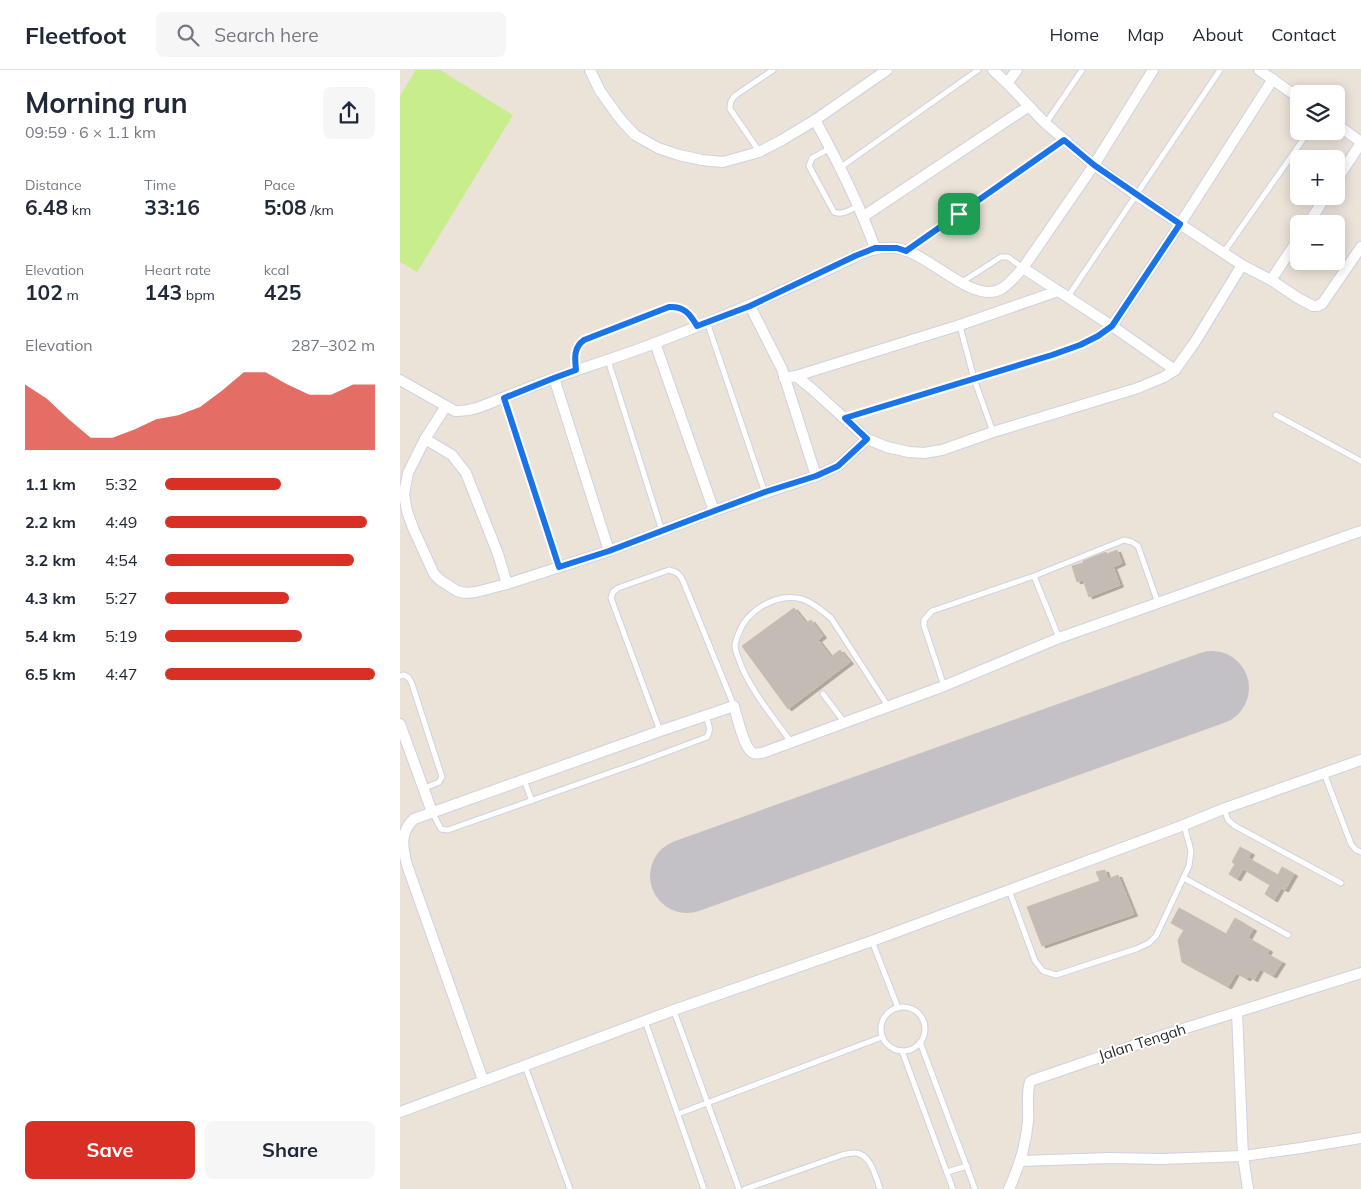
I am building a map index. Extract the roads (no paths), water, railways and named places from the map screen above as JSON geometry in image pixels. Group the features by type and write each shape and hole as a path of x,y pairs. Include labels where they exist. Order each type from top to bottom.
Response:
{"street":[{"path":"590,70 600,91 621,120 635,135 658,148 679,156 723,162 759,152 782,140 815,120 886,70"},
{"path":"994,70 1045,123 1094,165 1242,265 1271,280 1298,298 1317,306 1322,304 1361,247"},
{"path":"1007,83 1017,70"},
{"path":"400,380 455,411 463,412 655,343 750,306 875,248 897,248 920,256 976,290 992,292 1006,286 1023,268 1094,165 1153,70"},
{"path":"1259,70 1290,91"},
{"path":"1112,326 1273,79"},
{"path":"864,216 1029,106"},
{"path":"815,120 841,167 864,216 875,248"},
{"path":"1345,131 1361,143 1345,167"},
{"path":"1271,280 1290,252"},
{"path":"796,376 867,439 887,447 909,452 924,453 942,450 993,432 1138,388 1164,377 1175,370 1195,342 1242,265"},
{"path":"1023,268 1175,370"},
{"path":"784,378 796,376 960,325 1058,291"},
{"path":"750,306 778,362 816,476"},
{"path":"655,343 714,511"},
{"path":"554,378 609,551"},
{"path":"446,406 425,439 408,473 404,494 413,528 434,574 457,591 466,593 507,584 609,551 765,492 816,476 838,466 867,439"},
{"path":"425,439 452,455 466,473 498,554 507,584"},
{"path":"483,1080 404,866 402,834 406,825 414,819 734,706 749,750 754,753 762,753 944,686 1059,638 1361,531"},
{"path":"400,724 432,812"},
{"path":"400,1112 674,1010 872,941 1223,809 1361,760"},
{"name":"Jalan Tengah","path":"1008,1189 1020,1161 1026,1139 1029,1110 1028,1086 1030,1082 1053,1072 1361,973"},
{"path":"1237,1012 1243,1156 1248,1189"},
{"path":"1020,1161 1243,1156 1361,1138"}],"lane":[{"path":"759,152 730,109 730,104 731,99 736,95 773,70"},
{"path":"841,167 978,70"},
{"path":"1045,123 1082,70"},
{"path":"1067,298 1220,70"},
{"path":"906,251 1064,140"},
{"path":"1224,252 1303,140"},
{"path":"831,148 812,158 809,166 834,212 841,213 859,206"},
{"path":"962,282 1001,257 1008,257 1023,268"},
{"path":"576,370 575,354 579,344 584,340 669,307 675,306 689,312 697,326"},
{"path":"707,322 765,492"},
{"path":"960,325 974,378 993,432"},
{"path":"845,418 1052,355 1080,345 1112,326"},
{"path":"608,360 662,531"},
{"path":"504,398 559,567"},
{"path":"1276,415 1361,461"},
{"path":"944,686 924,626 924,620 932,611 1034,576 1124,540 1138,546 1158,604"},
{"path":"660,731 611,598 613,592 618,588 669,570 680,575 683,581 734,706"},
{"path":"1034,576 1059,638"},
{"path":"791,742 742,670 735,646 742,626 748,617 758,608 777,600 788,597 803,599 818,607 831,618 888,706"},
{"path":"400,676 404,675 409,678 412,684 442,778 439,782 424,789"},
{"path":"823,694 844,723"},
{"path":"432,812 440,829 448,830 706,737 710,727 706,716"},
{"path":"1324,773 1351,844 1356,850 1361,852"},
{"path":"524,780 532,800"},
{"path":"1223,809 1228,820 1235,826 1341,883"},
{"path":"1008,890 1035,961 1043,971 1056,975 1136,949 1149,943 1156,936 1184,878 1191,858 1191,851 1184,825"},
{"path":"1184,878 1288,934"},
{"path":"872,941 898,1008"},
{"path":"898,1008 908,1008 921,1017 924,1027 923,1038 915,1047 902,1051 894,1049 882,1038 883,1019 887,1014 898,1008"},
{"path":"674,1010 740,1189"},
{"path":"645,1021 704,1189"},
{"path":"678,1114 882,1038"},
{"path":"920,1042 975,1189"},
{"path":"902,1051 953,1189"},
{"path":"525,1066 570,1189"},
{"path":"745,1189 842,1155 855,1153 868,1158 880,1189"},
{"path":"947,1172 967,1166"}]}
